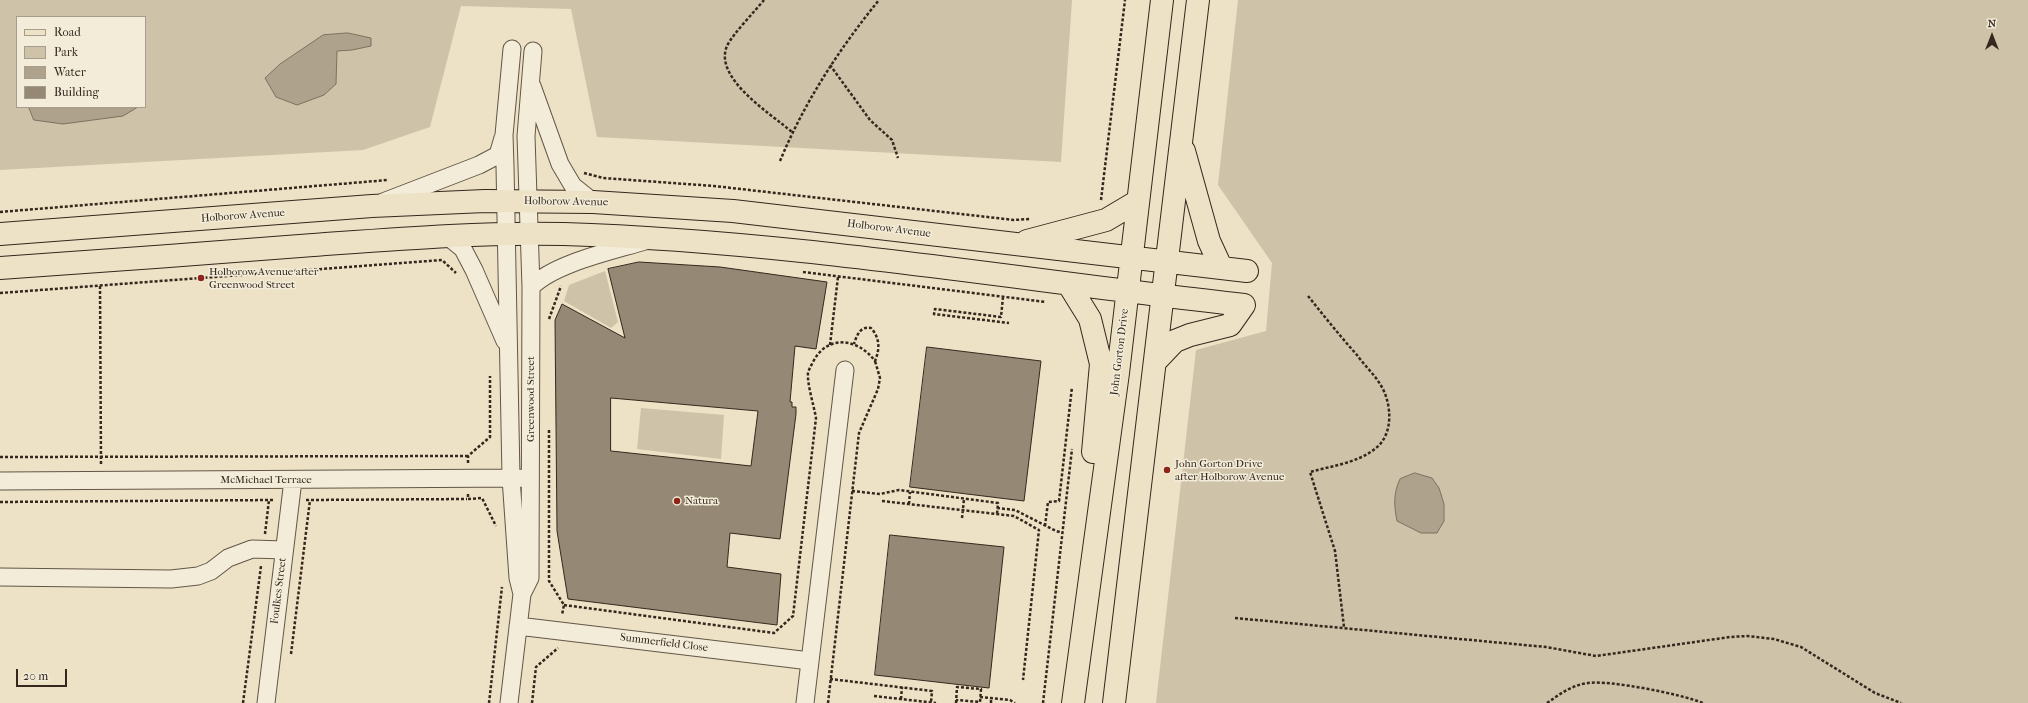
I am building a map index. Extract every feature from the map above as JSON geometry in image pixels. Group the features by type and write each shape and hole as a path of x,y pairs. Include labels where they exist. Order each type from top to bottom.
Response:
{"main road":[{"name":"John Gorton Drive","path":"1073,703 1097,529 1162,0"},
{"path":"1114,703 1198,0"},
{"path":"1181,139 1209,241 1221,267"},
{"name":"Holborow Avenue","path":"0,234 372,206 505,201 594,202 733,211 1247,270"},
{"path":"1016,244 1106,220 1138,201"},
{"path":"0,268 447,236 529,234 653,238 834,255 1069,285 1244,305 1230,325 1175,340 1155,362"},
{"path":"1069,285 1090,320 1101,364 1091,479 1097,529"}],"street":[{"path":"372,206 479,165 498,155 504,135 512,49"},
{"name":"Greenwood Street","path":"509,703 522,594 530,578 531,287 526,136 533,52"},
{"path":"530,80 560,164 573,186 594,202"},
{"name":"Greenwood Street","path":"504,135 511,478 518,578 522,594"},
{"path":"447,236 463,249 474,270 508,348"},
{"path":"531,287 538,280 558,269 653,238"},
{"path":"805,703 846,370"},
{"name":"McMichael Terrace","path":"0,481 531,478"},
{"name":"Foulkes Street","path":"266,703 293,480"},
{"path":"0,577 178,578 198,576 211,571 228,558 241,552 263,548 284,550"},
{"name":"Summerfield Close","path":"518,626 810,661"}],"path":[{"path":"764,0 727,46 725,57 727,70 735,84 792,132"},
{"path":"780,161 792,132 830,65 879,0"},
{"path":"1101,204 1125,0"},
{"path":"830,65 870,120 892,140 898,158"},
{"path":"581,168 584,173 603,178 714,186 1014,220 1034,219"},
{"path":"0,212 386,181 394,178"},
{"path":"0,293 442,260 458,275"},
{"path":"799,272 1050,302"},
{"path":"830,345 838,277"},
{"path":"549,326 549,319 564,279"},
{"path":"100,286 101,480"},
{"path":"1308,296 1380,384 1387,398 1389,408 1387,432 1383,441 1376,448 1352,460 1310,472 1320,509 1335,551 1344,627"},
{"path":"1003,297 1001,318 935,309 934,314 1009,323"},
{"path":"854,344 858,333 862,329 871,328 878,340 879,351 875,361"},
{"path":"564,606 774,633 793,616 816,418 809,386 809,371 818,354 830,345 838,343 854,344 864,348 875,361 879,369 879,384 859,433 828,703"},
{"path":"0,457 468,456 490,437 491,371"},
{"path":"1045,526 1048,502 1059,501 1072,387"},
{"path":"532,703 536,667 558,648 564,606 549,581 549,427"},
{"path":"1043,703 1073,446"},
{"path":"468,456 468,499"},
{"path":"852,491 880,494 898,490 998,502 997,514"},
{"path":"909,504 910,492"},
{"path":"0,502 482,498 498,530"},
{"path":"962,518 964,499"},
{"path":"243,703 269,500"},
{"path":"290,656 310,500"},
{"path":"882,501 1014,516 1039,530 1023,680"},
{"path":"997,508 1015,510 1045,526 1063,533"},
{"path":"489,703 501,583"},
{"path":"1235,618 1344,627 1421,637 1455,638 1546,647 1596,656 1730,637 1747,636 1774,639 1801,646 1875,693 1901,703"},
{"path":"830,679 932,691 931,702"},
{"path":"1547,703 1574,686 1599,682 1678,695 1703,703"},
{"path":"901,699 902,687"},
{"path":"957,687 981,689 980,697 980,702 956,701 957,687"},
{"path":"874,696 936,703"},
{"path":"980,697 1010,700 1015,703"},
{"path":"991,698 991,703"}],"green space":[{"path":"0,0 1072,0 1061,162 597,137 571,9 461,6 430,127 363,150 0,170"},
{"path":"1238,0 2028,0 2028,703 1156,703 1196,350 1266,331 1272,263 1218,185"},
{"path":"605,271 618,322 611,328 564,301 569,285"},
{"path":"641,408 724,415 721,459 637,449"}],"water":[{"path":"348,33 371,38 371,46 337,51 336,84 324,95 297,105 276,97 265,78 280,64 323,35"},
{"path":"29,108 136,108 123,116 63,124 34,120"},
{"path":"1415,473 1432,478 1439,488 1444,504 1444,521 1437,533 1421,533 1397,521 1395,500 1398,484 1400,479"}],"building":[{"path":"639,262 720,267 827,282 816,349 795,346 790,402 792,402 792,407 796,407 796,414 780,539 730,533 727,567 781,574 777,625 568,599 557,531 555,320 562,304 625,338 608,269","holes":["611,398 758,411 751,466 611,451"]},
{"path":"927,347 1041,361 1024,501 910,487"},
{"path":"890,535 1004,547 989,688 875,675"}],"place":[{"name":"Holborow Avenue after Greenwood Street","path":"201,278"},
{"name":"John Gorton Drive after Holborow Avenue","path":"1167,470"},
{"name":"Natura","path":"677,501"}]}
